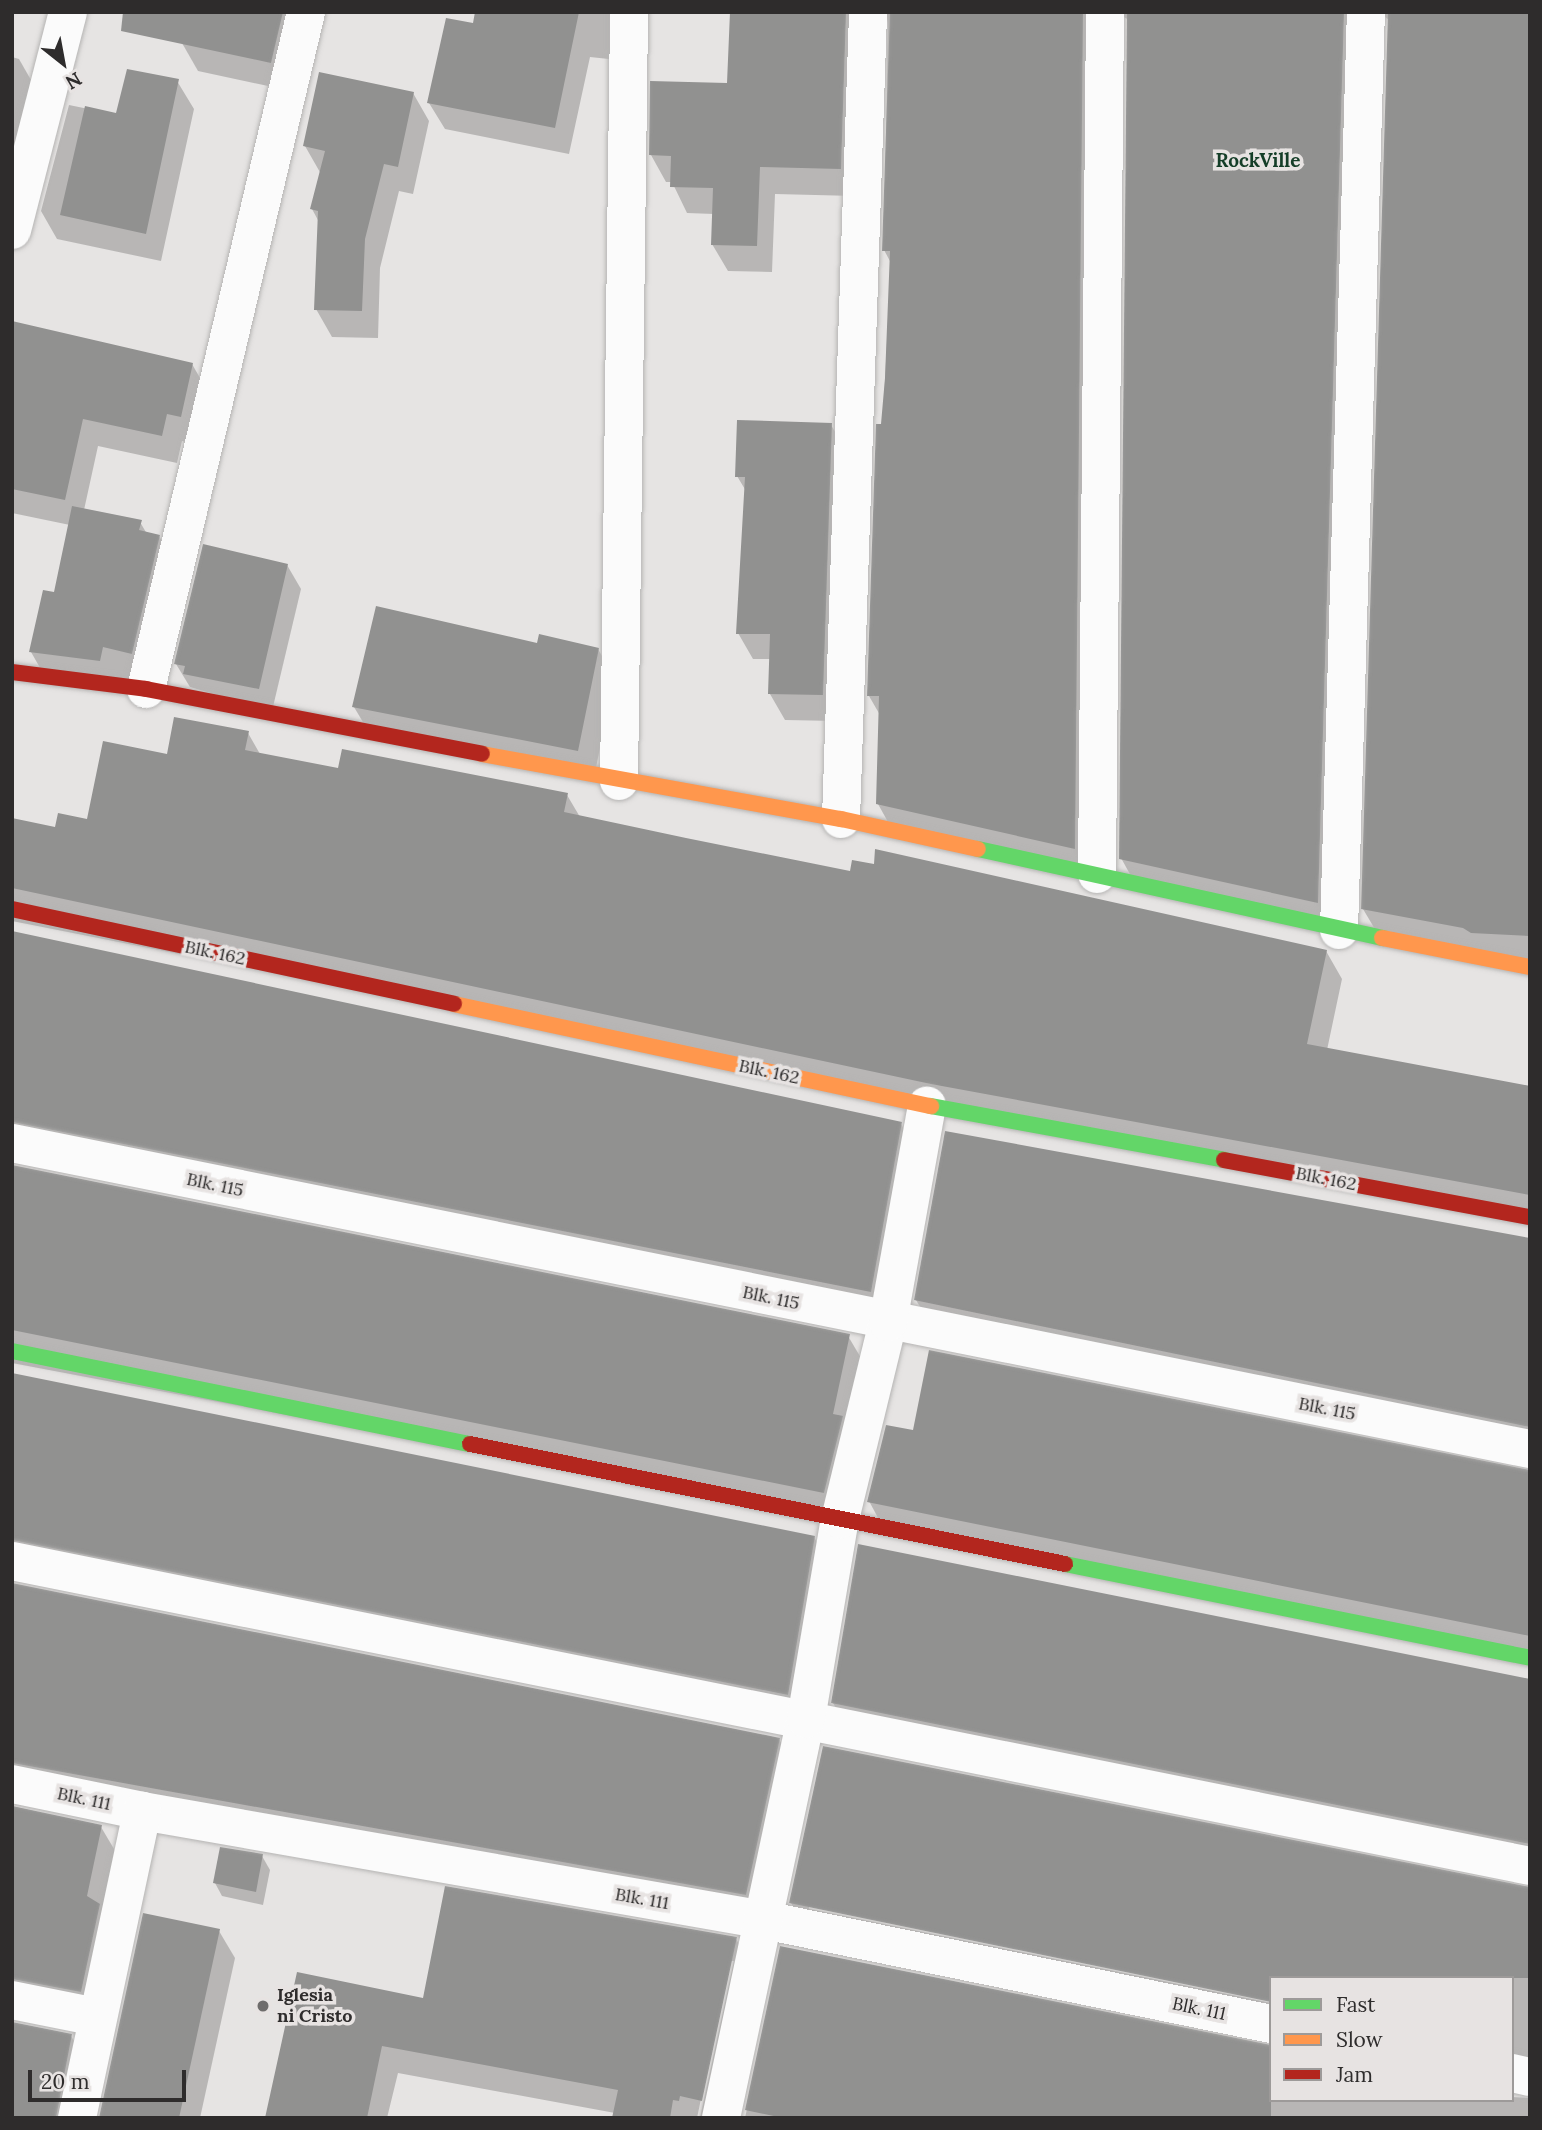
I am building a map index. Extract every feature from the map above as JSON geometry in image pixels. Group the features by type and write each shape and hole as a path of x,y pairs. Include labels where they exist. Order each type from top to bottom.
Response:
{"street":[{"path":"12,230 68,12"},
{"path":"146,689 306,12"},
{"path":"619,782 629,12"},
{"path":"841,819 868,12"},
{"path":"1097,874 1105,12"},
{"path":"1339,930 1366,12"},
{"path":"12,672 146,689 619,782 841,819 1339,930 1530,967"},
{"name":"Blk. 162","path":"12,909 927,1105 1530,1217"},
{"path":"721,2118 806,1719 840,1519 888,1322 927,1105"},
{"name":"Blk. 115","path":"12,1143 888,1322 1530,1448"},
{"path":"12,1351 1530,1658"},
{"path":"12,1561 1530,1866"},
{"name":"Blk. 111","path":"12,1784 142,1811 764,1920 1269,2024"},
{"path":"77,2118 142,1811"},
{"path":"12,2000 97,2017"}],"building":[{"path":"123,12 283,12 271,63 121,31"},
{"path":"475,12 579,12 555,128 427,103 446,18 473,23"},
{"path":"730,12 846,12 841,169 760,167 757,246 711,245 713,188 670,187 671,156 649,155 650,81 727,83"},
{"path":"890,12 1083,12 1075,849 876,804 879,696 867,696 876,424 881,424 885,378 890,251 882,251"},
{"path":"1127,12 1344,12 1318,903 1119,859"},
{"path":"1388,12 1530,12 1530,936 1471,933 1463,928 1361,909"},
{"path":"127,69 179,79 146,234 60,215 85,106 116,113"},
{"path":"319,72 414,92 398,167 384,164 365,239 362,311 314,310 318,211 310,209 325,151 303,146"},
{"path":"12,321 193,363 181,417 167,414 162,436 83,419 65,500 12,489"},
{"path":"737,420 832,423 823,695 768,694 770,634 736,634 745,477 735,477"},
{"path":"72,506 142,520 139,530 160,535 132,654 103,647 100,661 29,652 43,590 54,592"},
{"path":"203,544 288,564 259,689 183,674 185,666 174,664"},
{"path":"376,606 537,643 539,634 599,648 578,751 352,707"},
{"path":"174,717 249,731 245,750 338,768 342,749 568,793 564,812 686,838 850,871 852,860 874,864 875,849 1327,950 1307,1044 1530,1086 1530,1195 931,1084 12,888 12,818 55,827 58,813 87,819 103,741 167,754"},
{"path":"12,931 902,1122 871,1292 12,1122"},
{"path":"945,1131 1530,1238 1530,1427 914,1300"},
{"path":"12,1165 850,1334 833,1414 843,1416 824,1493 12,1330"},
{"path":"929,1350 1530,1470 1530,1636 867,1502 886,1425 913,1430"},
{"path":"12,1373 815,1536 788,1695 12,1540"},
{"path":"858,1544 1530,1679 1530,1844 831,1703"},
{"path":"12,1583 780,1738 746,1895 12,1763"},
{"path":"823,1746 1530,1887 1530,1978 1269,1976 1269,2002 789,1903"},
{"path":"12,1806 102,1825 87,1896 100,1904 81,1992 12,1979"},
{"path":"220,1847 263,1854 256,1892 213,1883"},
{"path":"445,1886 737,1937 702,2101 680,2096 679,2101 673,2100 670,2118 612,2118 618,2090 382,2046 367,2118 265,2118 297,1972 423,1998"},
{"path":"143,1913 220,1929 179,2118 99,2118"},
{"path":"780,1946 1269,2045 1271,2118 783,2118 745,2110"},
{"path":"12,2022 72,2034 56,2118 12,2118"}],"traffic: fast":[{"path":"978,849 1382,938"},
{"path":"931,1106 1224,1160"},
{"path":"12,1351 470,1444"},
{"path":"1065,1564 1530,1658"}],"traffic: slow":[{"path":"482,754 841,819 978,849"},
{"path":"1382,938 1530,967"},
{"path":"454,1004 931,1106"}],"traffic: jam":[{"path":"12,672 146,689 482,754"},
{"path":"12,909 454,1004"},
{"path":"1224,1160 1530,1217"},
{"path":"470,1444 1065,1564"}],"place":[{"name":"Iglesia ni Cristo","path":"263,2006"}],"district":[{"name":"RockVille","path":"1258,161"}]}
